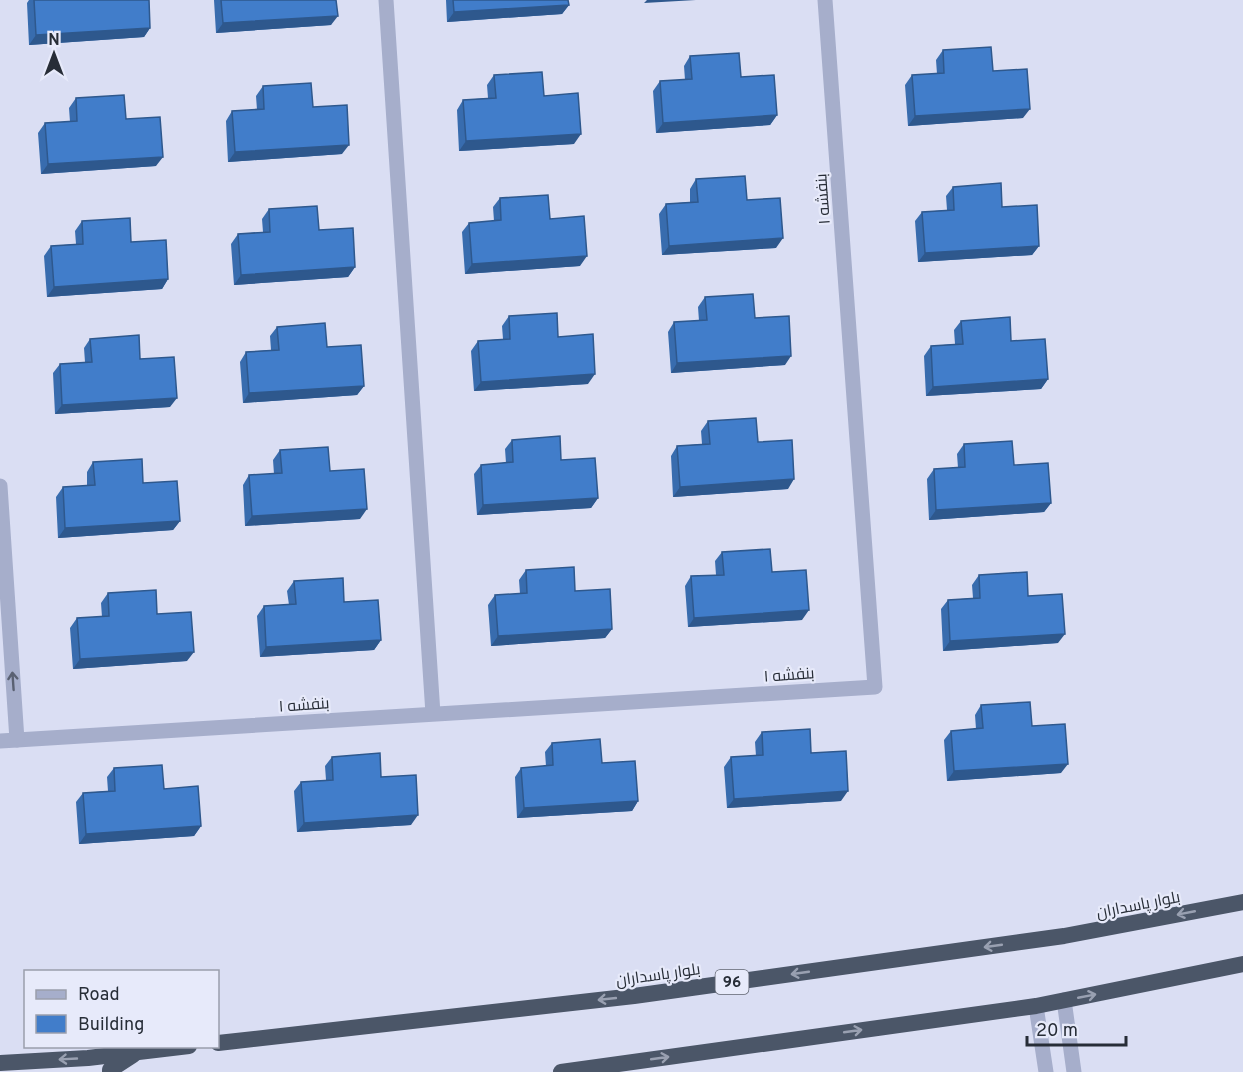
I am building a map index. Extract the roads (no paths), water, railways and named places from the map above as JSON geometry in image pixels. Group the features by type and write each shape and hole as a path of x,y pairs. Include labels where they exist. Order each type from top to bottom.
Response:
{"highway":[{"name":"بلوار پاسداران","path":"219,1043 634,996 1064,936 1243,902"},
{"path":"561,1072 1036,1006 1243,964"},
{"path":"0,1063 88,1058 180,1048"},
{"path":"110,1072 136,1053"}],"street":[{"path":"386,0 433,714"},
{"name":"بنفشه ۱","path":"0,741 875,687 825,0"},
{"path":"0,486 17,740"},
{"path":"1064,1000 1074,1072"},
{"path":"1036,1006 1046,1072"}]}
